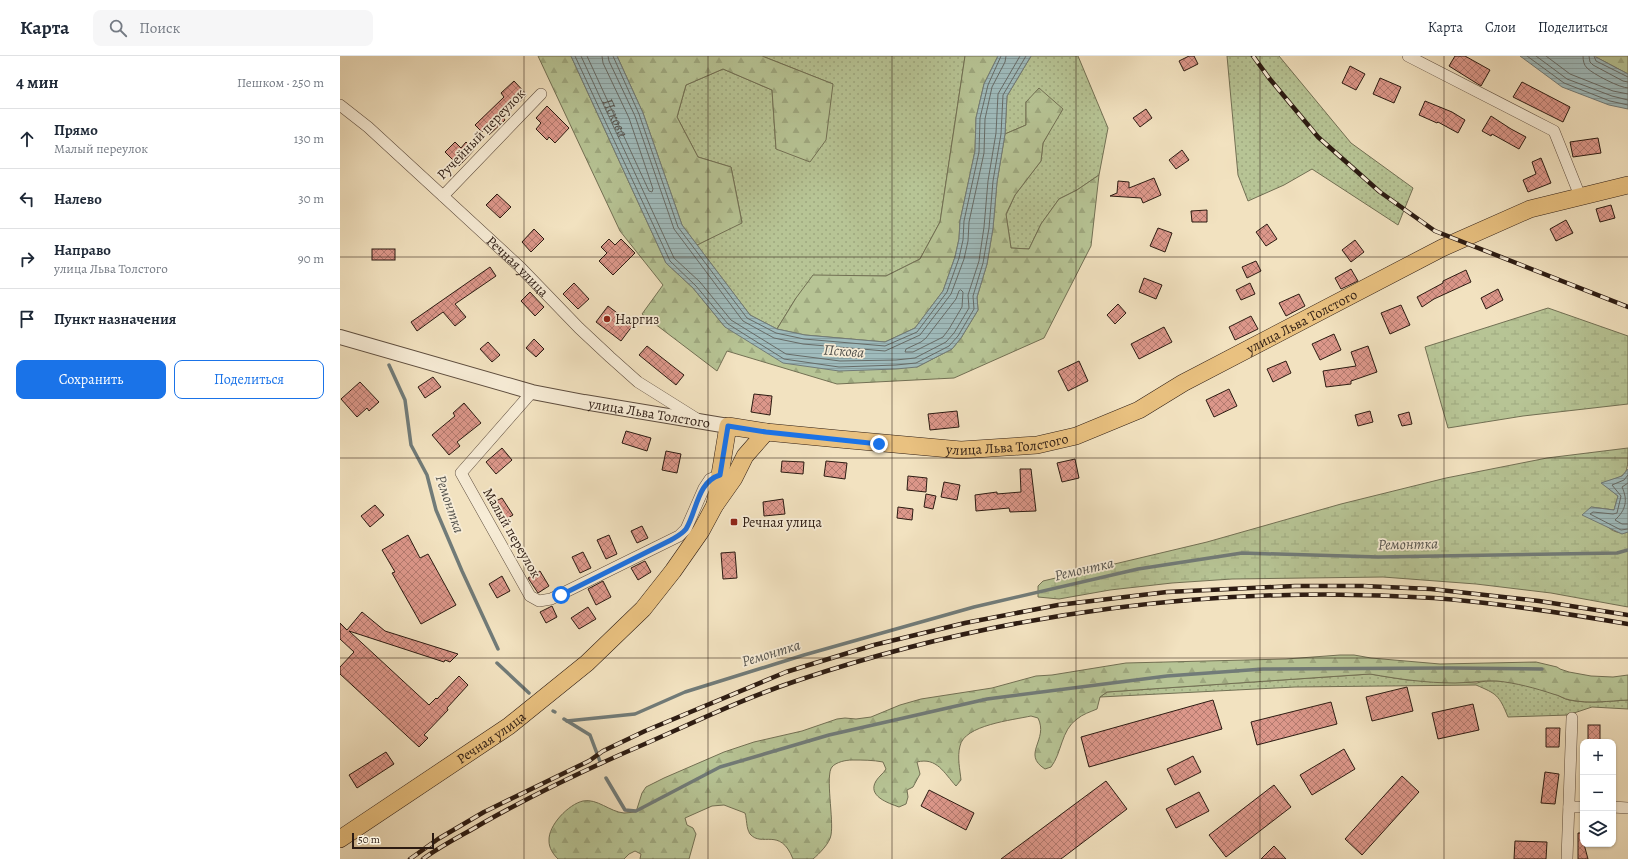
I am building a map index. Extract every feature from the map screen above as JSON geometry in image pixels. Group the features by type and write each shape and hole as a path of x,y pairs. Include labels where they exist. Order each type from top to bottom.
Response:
{"main road":[{"name":"улица Льва Толстого","path":"728,426 766,432 879,444 961,450 1037,445 1076,436 1139,410 1183,383 1442,248 1530,208 1628,185"},
{"path":"715,505 728,426"},
{"path":"715,505 734,478 745,456 766,432"},
{"name":"Речная улица","path":"340,839 509,726 587,663 643,609 698,536 715,505"}],"street":[{"path":"1408,56 1554,131 1580,196"},
{"name":"Ручейный переулок","path":"443,196 541,94"},
{"name":"Речная улица","path":"340,105 368,127 520,267 579,328 638,382 700,421"},
{"name":"улица Льва Толстого","path":"340,337 532,392 728,426"},
{"name":"Малый переулок","path":"532,392 461,473 530,596 539,601 551,600 679,536 686,529 704,488 710,479 720,475"},
{"path":"1567,859 1572,718"},
{"path":"1569,807 1580,807"},
{"path":"1616,808 1628,808"}],"green space":[{"path":"538,56 571,56 666,263 693,288 725,327 917,367 952,349 961,338 978,310 977,297 987,264 993,228 997,182 1005,134 1026,125 1026,102 1039,88 1063,109 1043,143 1041,161 1015,195 1006,214 1011,248 1029,249 1041,224 1059,199 1077,190 1099,175 1091,246 1044,338 954,378 837,384 727,351 717,371 642,314 663,285 620,231"},
{"path":"617,56 762,56 833,84 826,140 810,162 776,149 772,90 723,69 686,85 677,117 698,157 731,167 742,223 697,245 682,225 643,113"},
{"path":"762,56 965,56 940,222 920,259 886,276 848,276 796,298 777,329 750,315 697,245 742,222 731,167 698,157 677,117 686,85 723,69 772,90 776,149 833,84"},
{"path":"965,56 998,56 984,84 976,118 975,151 960,221 959,239 955,257 943,291 915,328 885,342 805,335 777,329 796,298 813,275 886,276 920,259 940,222"},
{"path":"1031,56 1078,56 1108,128 1099,175 1077,190 1059,199 1041,224 1029,249 1011,248 1006,215 1015,195 1041,161 1043,143 1062,109 1026,102 1026,125 1005,134 1007,96"},
{"path":"1227,56 1279,56 1351,143 1413,188 1398,225 1312,169 1284,185 1248,201 1238,175"},
{"path":"1594,56 1628,56 1628,74"},
{"path":"1548,308 1628,336 1628,404 1523,416 1448,428 1425,347"},
{"path":"1628,448 1628,464 1625,473 1622,476 1602,483 1618,496 1614,510 1591,507 1606,526 1616,532 1628,532 1628,607 1551,593 1476,584 1383,577 1232,579 1172,583 1110,590 1059,599 1038,597 1038,586 1043,581 1207,542 1341,504 1446,478 1547,458"},
{"path":"1354,655 1371,658 1440,664 1536,662 1557,667 1569,672 1591,676 1613,677 1628,675 1628,700 1585,702 1568,699 1518,684 1504,682 1433,682 1370,674 1107,692 1100,697 1097,709 1077,719 1072,724 1065,735 1055,761 1051,767 1045,769 1035,758 1040,726 1038,718 1031,716 979,728 963,739 960,746 959,755 961,780 956,786 940,767 930,762 917,762 920,774 913,787 907,790 908,797 906,804 899,807 880,798 874,791 876,781 886,769 883,762 872,760 852,760 836,764 832,767 829,779 832,828 831,835 826,845 813,859 793,859 788,849 777,840 755,838 749,832 745,813 724,805 712,806 685,818 687,825 693,828 696,834 689,859 640,859 641,854 635,851 624,859 558,859 550,846 549,841 552,828 560,816 577,803 583,801 593,801 619,812 636,812 642,793 646,787 664,778 724,752 754,742 802,731 837,719 871,717 900,705 921,699 992,688 1036,676 1052,675 1126,663 1286,659"},
{"path":"1370,674 1407,680 1477,683 1495,681 1516,683 1555,694 1567,700 1598,702 1628,700 1628,709 1592,707 1568,715 1508,717 1502,704 1493,693 1476,685 1295,687 1100,697 1107,692"}],"water":[{"name":"Пскова","path":"571,56 617,56 643,113 682,225 750,315 777,329 805,335 885,342 915,328 943,291 955,257 959,239 960,221 975,151 976,118 984,84 998,56 1031,56 1007,96 1005,134 997,182 993,228 987,264 977,297 978,310 961,338 952,349 917,367 839,371 783,363 725,327 693,288 666,263"},
{"path":"1520,56 1594,56 1628,74 1628,109 1609,105 1562,87"},
{"path":"1628,469 1628,532 1622,534 1582,515 1591,507 1614,510 1618,496 1601,483 1622,476"}],"building":[{"path":"1189,56 1194,56 1198,64 1184,71 1179,61"},
{"path":"1455,56 1465,56 1490,70 1481,86 1449,66"},
{"path":"1350,66 1365,74 1356,90 1342,83"},
{"path":"1380,78 1401,87 1394,103 1373,94"},
{"path":"514,81 527,95 503,117 505,120 489,135 484,130 482,132 475,125 504,97 501,93"},
{"path":"1522,82 1570,107 1563,122 1513,97"},
{"path":"1425,101 1452,112 1465,120 1458,133 1438,122 1437,123 1419,115"},
{"path":"547,106 569,128 555,143 549,137 547,140 536,129 541,123 536,118"},
{"path":"1146,109 1152,118 1140,127 1133,118"},
{"path":"1491,116 1526,137 1519,149 1492,134 1491,136 1482,131"},
{"path":"1598,138 1601,153 1573,157 1570,142"},
{"path":"455,142 461,148 466,142 474,150 459,166 445,152"},
{"path":"1182,150 1189,160 1176,169 1169,160"},
{"path":"1541,158 1551,183 1528,192 1523,180 1536,174 1532,162"},
{"path":"1154,178 1161,195 1143,203 1141,198 1110,196 1117,193 1118,181 1129,182 1129,188"},
{"path":"497,194 511,207 500,218 486,205"},
{"path":"1611,205 1615,218 1600,222 1596,209"},
{"path":"1207,210 1207,222 1192,222 1191,211"},
{"path":"1566,220 1573,233 1556,241 1550,229"},
{"path":"1267,224 1277,239 1266,246 1256,232"},
{"path":"1158,228 1172,233 1165,252 1150,246"},
{"path":"534,229 544,239 531,252 522,242"},
{"path":"609,239 615,245 621,239 635,253 613,275 599,261 607,253 601,247"},
{"path":"1355,240 1364,252 1351,262 1342,250"},
{"path":"372,249 395,249 395,260 372,260"},
{"path":"1256,261 1261,271 1247,278 1242,267"},
{"path":"490,267 496,276 455,304 466,317 455,326 443,312 417,331 411,322"},
{"path":"1351,269 1358,281 1341,289 1335,278"},
{"path":"1466,270 1471,282 1434,299 1422,307 1417,297 1443,283 1443,281"},
{"path":"1144,278 1162,285 1156,299 1139,292"},
{"path":"574,283 589,299 578,309 563,294"},
{"path":"1250,283 1255,294 1241,300 1236,290"},
{"path":"1498,289 1503,300 1486,309 1481,298"},
{"path":"530,292 544,307 535,316 521,301"},
{"path":"1299,294 1305,306 1286,316 1279,303"},
{"path":"1118,304 1126,313 1115,324 1107,315"},
{"path":"1401,305 1410,325 1390,334 1381,313"},
{"path":"608,306 633,325 621,341 596,322"},
{"path":"1251,316 1258,329 1235,340 1229,327"},
{"path":"1164,327 1172,342 1139,359 1131,344"},
{"path":"1334,334 1341,350 1320,360 1312,344"},
{"path":"534,339 544,349 536,357 526,348"},
{"path":"488,342 500,355 492,362 480,349"},
{"path":"647,346 684,375 676,385 639,355"},
{"path":"1368,346 1377,372 1351,381 1351,384 1326,387 1323,371 1356,366 1351,352"},
{"path":"1079,361 1088,381 1068,391 1058,371"},
{"path":"1286,361 1291,373 1273,382 1267,369"},
{"path":"433,377 441,387 425,398 418,387"},
{"path":"360,382 379,402 369,411 367,408 357,417 341,399"},
{"path":"1229,389 1237,406 1214,417 1206,400"},
{"path":"754,394 772,396 770,415 751,412"},
{"path":"464,403 481,423 457,442 460,446 449,455 432,435 455,416 453,413"},
{"path":"957,411 959,427 930,430 928,414"},
{"path":"1370,411 1373,422 1358,426 1355,415"},
{"path":"1409,412 1412,424 1402,426 1398,415"},
{"path":"626,431 651,438 647,451 622,443"},
{"path":"502,448 512,460 496,474 486,462"},
{"path":"666,451 681,454 677,473 662,470"},
{"path":"1075,459 1079,478 1062,482 1057,463"},
{"path":"782,461 804,462 803,474 781,472"},
{"path":"826,461 847,463 845,479 824,476"},
{"path":"1020,469 1031,469 1036,511 1010,512 1009,508 976,511 975,495 997,492 997,494 1021,492"},
{"path":"908,476 927,478 926,492 907,490"},
{"path":"944,482 960,485 957,500 941,497"},
{"path":"926,494 936,496 933,509 924,507"},
{"path":"502,498 513,515 501,522 490,504"},
{"path":"783,499 785,514 764,516 763,502"},
{"path":"375,505 384,515 370,527 361,516"},
{"path":"898,507 913,509 912,520 897,518"},
{"path":"642,526 648,538 637,543 631,531"},
{"path":"408,535 420,558 428,554 456,605 421,624 392,573 395,572 382,550"},
{"path":"609,535 617,554 606,559 597,540"},
{"path":"583,552 591,568 580,573 572,557"},
{"path":"735,552 737,578 723,579 721,553"},
{"path":"645,561 651,572 638,580 631,568"},
{"path":"540,571 549,586 538,593 528,578"},
{"path":"502,576 510,591 497,598 489,584"},
{"path":"603,581 611,597 596,605 588,589"},
{"path":"552,606 557,617 546,623 540,612"},
{"path":"588,607 596,619 579,629 571,618"},
{"path":"362,612 385,631 458,654 450,662 445,660 444,662 349,631 429,705 436,698 437,699 459,676 468,685 447,708 448,710 424,735 428,738 419,747 340,674 340,667 354,652 340,639 340,623 347,630"},
{"path":"1407,687 1413,711 1372,721 1366,697"},
{"path":"1213,700 1222,729 1089,767 1081,737"},
{"path":"1331,702 1337,724 1257,745 1251,722"},
{"path":"1473,704 1479,730 1438,739 1432,713"},
{"path":"1588,725 1600,725 1600,739 1588,739"},
{"path":"1546,728 1560,728 1559,747 1546,747"},
{"path":"1344,749 1355,769 1312,795 1300,775"},
{"path":"386,752 394,764 357,788 349,775"},
{"path":"1193,756 1201,772 1175,785 1167,769"},
{"path":"1545,772 1559,774 1555,804 1541,803"},
{"path":"1402,776 1419,792 1362,855 1345,839"},
{"path":"1106,781 1127,809 1061,859 1001,859"},
{"path":"1274,785 1291,807 1226,857 1209,835"},
{"path":"929,790 974,813 966,830 921,806"},
{"path":"1199,792 1209,811 1176,828 1166,809"},
{"path":"1578,833 1580,833 1580,847 1585,847 1588,859 1578,859"},
{"path":"1515,841 1547,842 1546,859 1514,859"},
{"path":"1274,846 1286,859 1261,859"}],"waterway":[{"name":"Ремонтка","path":"389,365 405,400 411,445 427,475 436,510 498,649"},
{"name":"Ремонтка","path":"567,721 635,714 685,692 804,655 974,607 1138,569 1242,553 1379,557 1617,553 1628,550"},
{"name":"Ремонтка","path":"497,663 529,693"},
{"path":"606,778 625,810 636,811 720,767 829,735 987,699 1167,676 1263,669 1542,669"},
{"path":"564,719 590,735 601,764"}],"railway":[{"path":"1253,56 1269,78 1318,137 1380,192 1435,231 1628,307"},
{"path":"410,859 438,839 484,812 589,761 603,751 645,731 786,672 874,645 965,623 1058,605 1167,592 1295,586 1363,586 1431,589 1539,601 1628,615"},
{"path":"423,859 523,801 605,761 760,694 876,656 1033,620 1112,608 1193,600 1273,595 1354,595 1434,598 1483,603 1556,612 1628,624"}],"place":[{"name":"Наргиз","path":"607,319"},
{"name":"Речная улица","path":"734,522"}],"route":[{"path":"561,595 679,536 686,529 704,488 710,479 720,475 728,426 766,432 879,444"}]}
